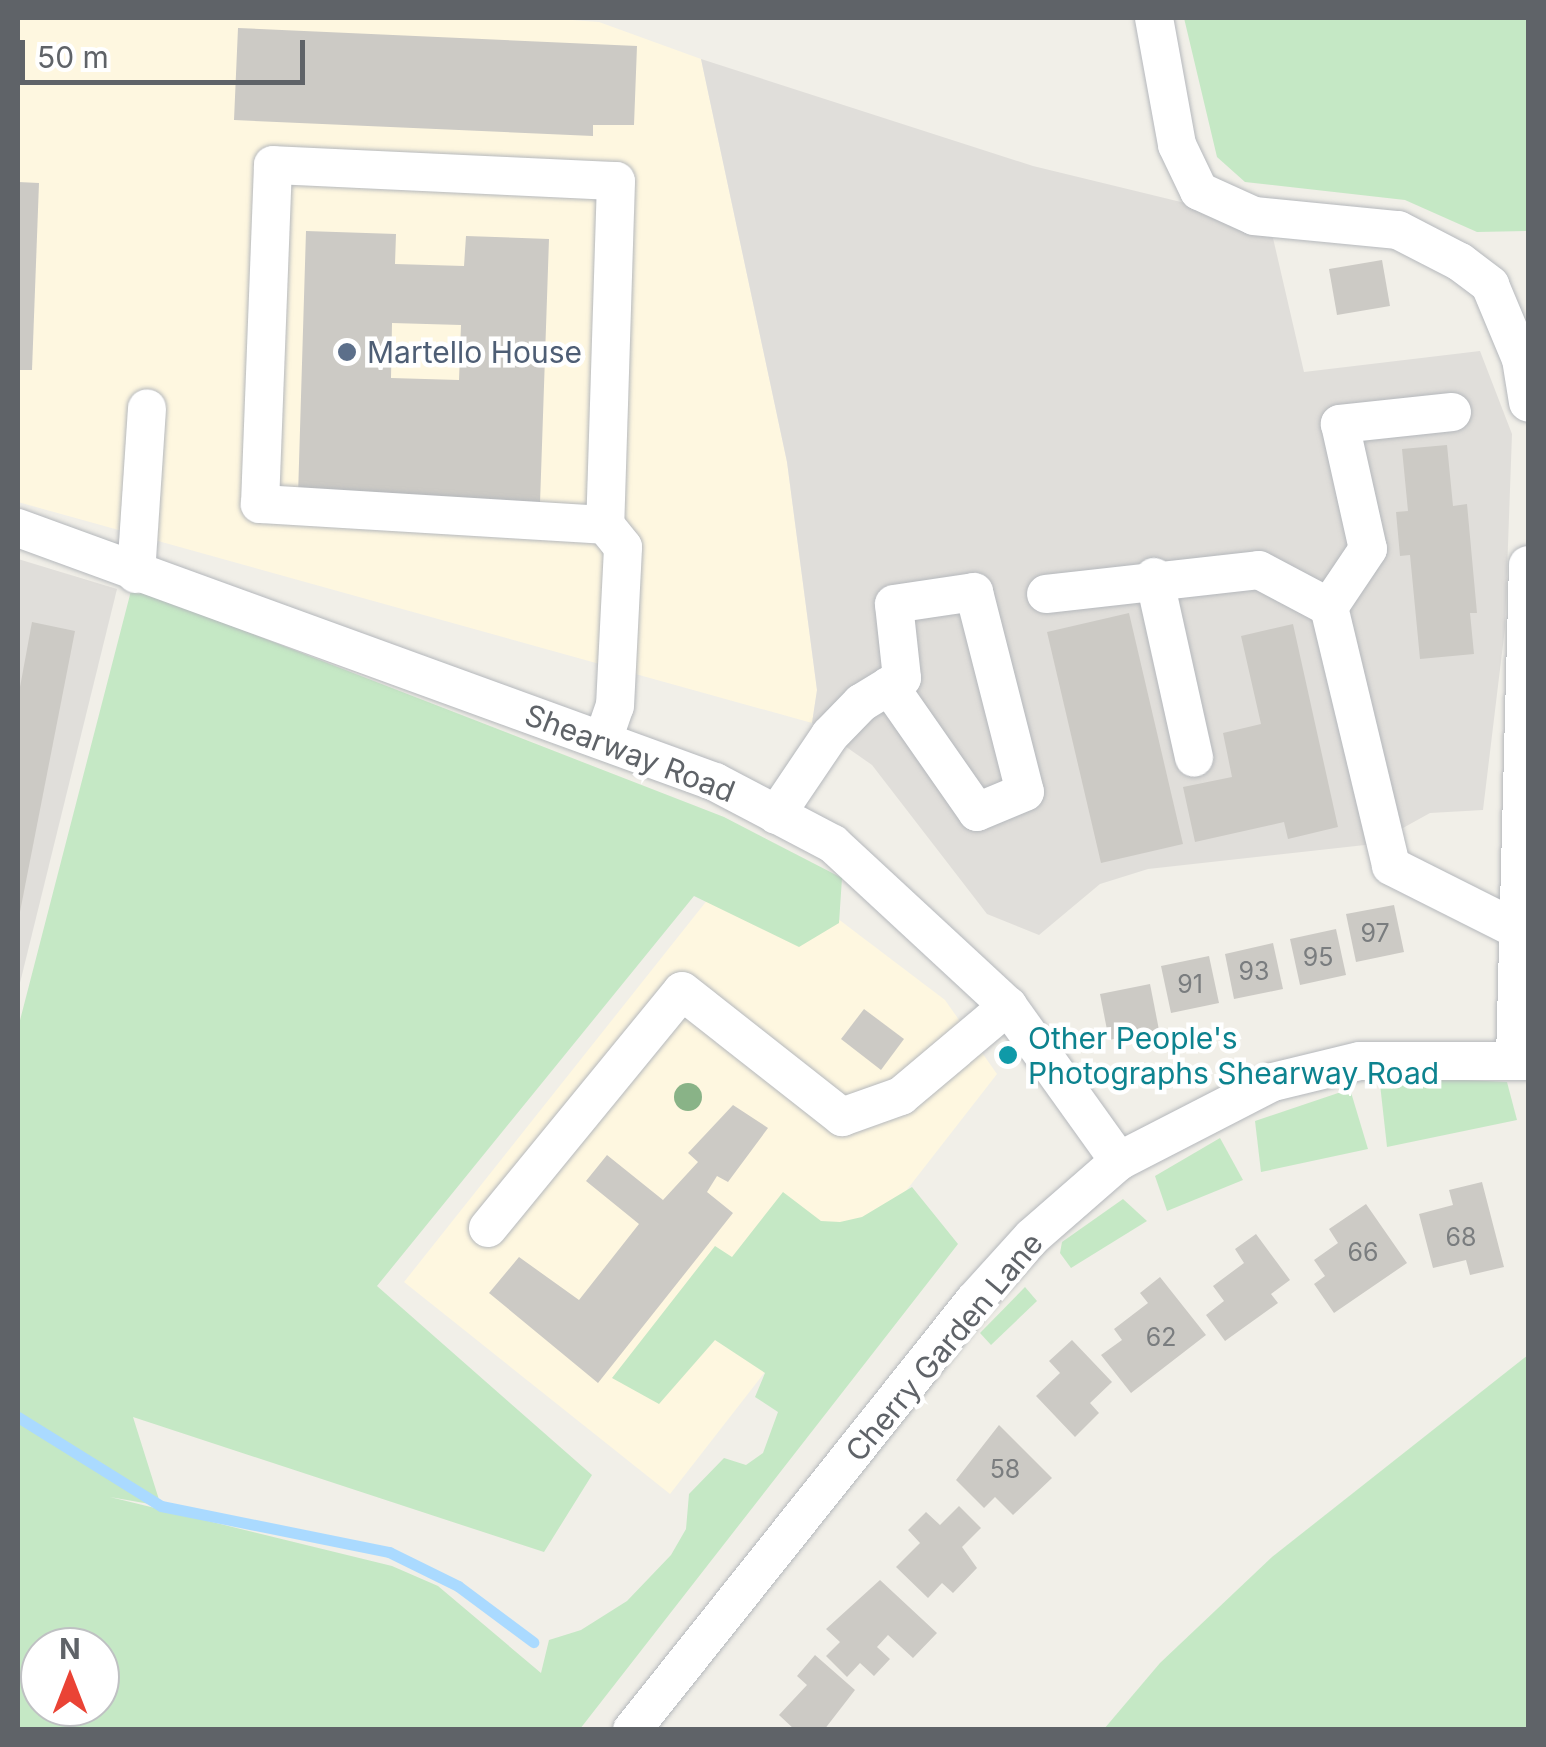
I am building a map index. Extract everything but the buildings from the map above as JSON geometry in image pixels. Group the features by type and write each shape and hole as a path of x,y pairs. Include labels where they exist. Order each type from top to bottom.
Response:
{"street":[{"path":"1154,18 1177,145 1199,191 1254,216 1342,222 1418,236 1490,285 1521,359 1528,402"},
{"path":"603,740 615,706 624,548 606,524 616,181 273,165 260,504 606,524"},
{"path":"136,574 147,408"},
{"path":"1452,412 1340,424 1368,549 1329,607 1391,866 1422,888 1520,932"},
{"name":"Shearway Road","path":"18,528 715,782 833,844 1008,1006 1120,1160"},
{"name":"Cherry Garden Lane","path":"632,1730 985,1289 1120,1160 1273,1082 1360,1061 1522,1060 1520,932 1528,565"},
{"path":"1046,594 1154,577 1259,570 1329,607"},
{"path":"1154,577 1194,758"},
{"path":"776,815 830,735 889,686 902,678 894,604 974,592 1025,792 977,812 889,686"},
{"path":"488,1228 682,991 842,1118 901,1096 1008,1006"}],"shaded area":[{"path":"18,18 545,18 599,22 701,59 787,462 817,690 812,723 18,502"},
{"path":"701,59 1033,166 1222,212 1273,238 1304,372 1480,351 1512,434 1505,628 1483,810 1430,813 1374,844 1148,869 1100,884 1039,935 987,914 872,765 812,723 817,690 787,462"},
{"path":"18,559 117,589 18,991"},
{"path":"747,850 945,1000 997,1074 670,1494 404,1282"}],"green space":[{"path":"1184,18 1528,18 1528,231 1477,232 1405,200 1245,182 1217,157"},
{"path":"132,587 724,817 842,878 839,923 799,947 694,896 377,1286 592,1475 544,1552 133,1417 161,1506 110,1497 392,1566 438,1586 541,1673 549,1640 581,1630 627,1601 671,1555 686,1529 689,1494 724,1458 746,1465 763,1453 778,1412 755,1397 765,1373 715,1340 659,1404 612,1378 715,1246 732,1257 783,1192 821,1221 840,1222 862,1217 912,1187 958,1244 580,1729 18,1729 18,1028"},
{"path":"1444,1079 1507,1082 1517,1120 1387,1147 1380,1084"},
{"path":"1350,1089 1368,1149 1261,1172 1255,1121"},
{"path":"1220,1138 1243,1180 1167,1211 1155,1176"},
{"path":"1123,1199 1147,1221 1071,1268 1060,1253 1062,1242"},
{"path":"1025,1287 1037,1301 991,1345 980,1333"},
{"path":"1528,1355 1528,1729 1104,1729 1160,1663 1272,1557"}],"waterway":[{"path":"18,1417 161,1506 389,1552 458,1586 533,1642"}],"place":[{"name":"Martello House","path":"347,352"},
{"name":"Other People's Photographs Shearway Road","path":"1008,1055"}]}
